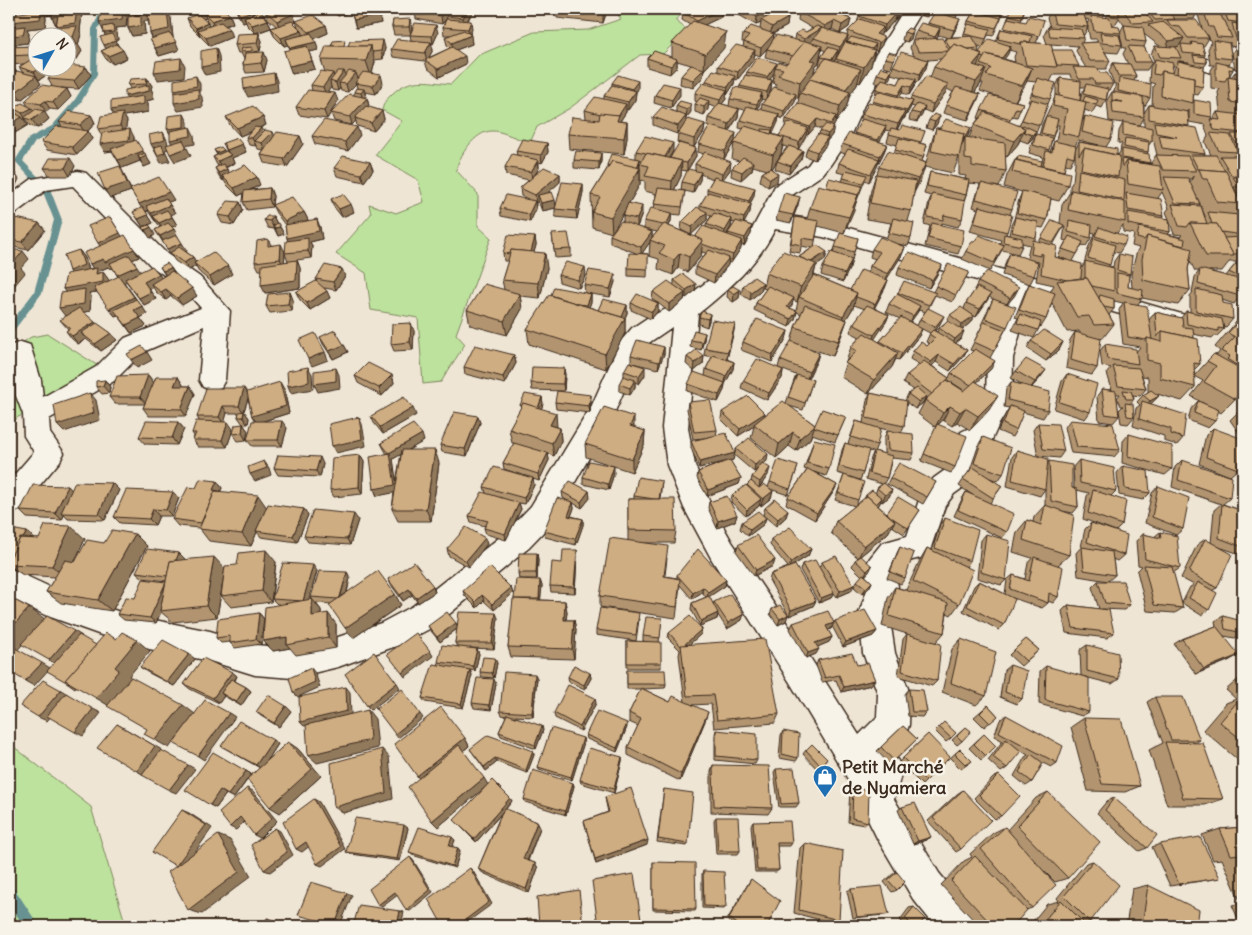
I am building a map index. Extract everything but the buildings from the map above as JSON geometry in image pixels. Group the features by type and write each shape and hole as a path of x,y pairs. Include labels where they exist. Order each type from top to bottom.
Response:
{"street":[{"path":"9,582 56,605 130,630 210,646 255,660 292,663 338,652 388,635 424,616 515,542 541,515 604,409 629,349 641,335 656,324 686,310 716,287 743,261 769,220 783,191 815,170 841,134 854,105 910,13 910,9"},
{"path":"1207,65 1243,78"},
{"path":"9,207 40,184 78,178 159,260 192,284 218,311 212,380"},
{"path":"769,220 824,229 1022,284 1085,294 1176,321"},
{"path":"876,801 885,770 872,756 872,744 894,725 894,694 879,653 874,613 883,587 880,567 892,552 918,546 932,500 944,486 958,476 966,459 971,440 982,434 987,420 999,403 1000,358 1022,284"},
{"path":"686,310 675,428 681,465 698,508 722,551 800,670 858,764 888,826 926,886 959,926"},
{"path":"36,414 105,374 134,346 218,311"},
{"path":"9,501 50,453 37,436 36,414 29,396 28,380 21,352"}],"green space":[{"path":"614,9 688,9 675,20 687,30 663,54 640,55 570,108 537,127 530,143 492,131 480,135 469,145 460,158 456,170 478,194 478,226 491,238 456,334 465,344 441,382 423,384 418,318 371,310 366,273 336,254 371,214 369,204 396,213 424,202 418,180 375,155 402,121 382,110 384,103 399,88 413,82 451,84 479,55 534,32 588,30 621,19"},
{"path":"48,334 114,376 18,417 9,425 9,352 31,337"},
{"path":"9,743 91,807 126,926 9,926"}],"waterway":[{"path":"9,331 38,293 58,220 47,191 19,161 32,140 55,128 77,102 94,74 95,29 105,9"},
{"path":"9,893 32,926"}],"place":[{"name":"Petit Marché de Nyamiera","path":"825,798"}]}
